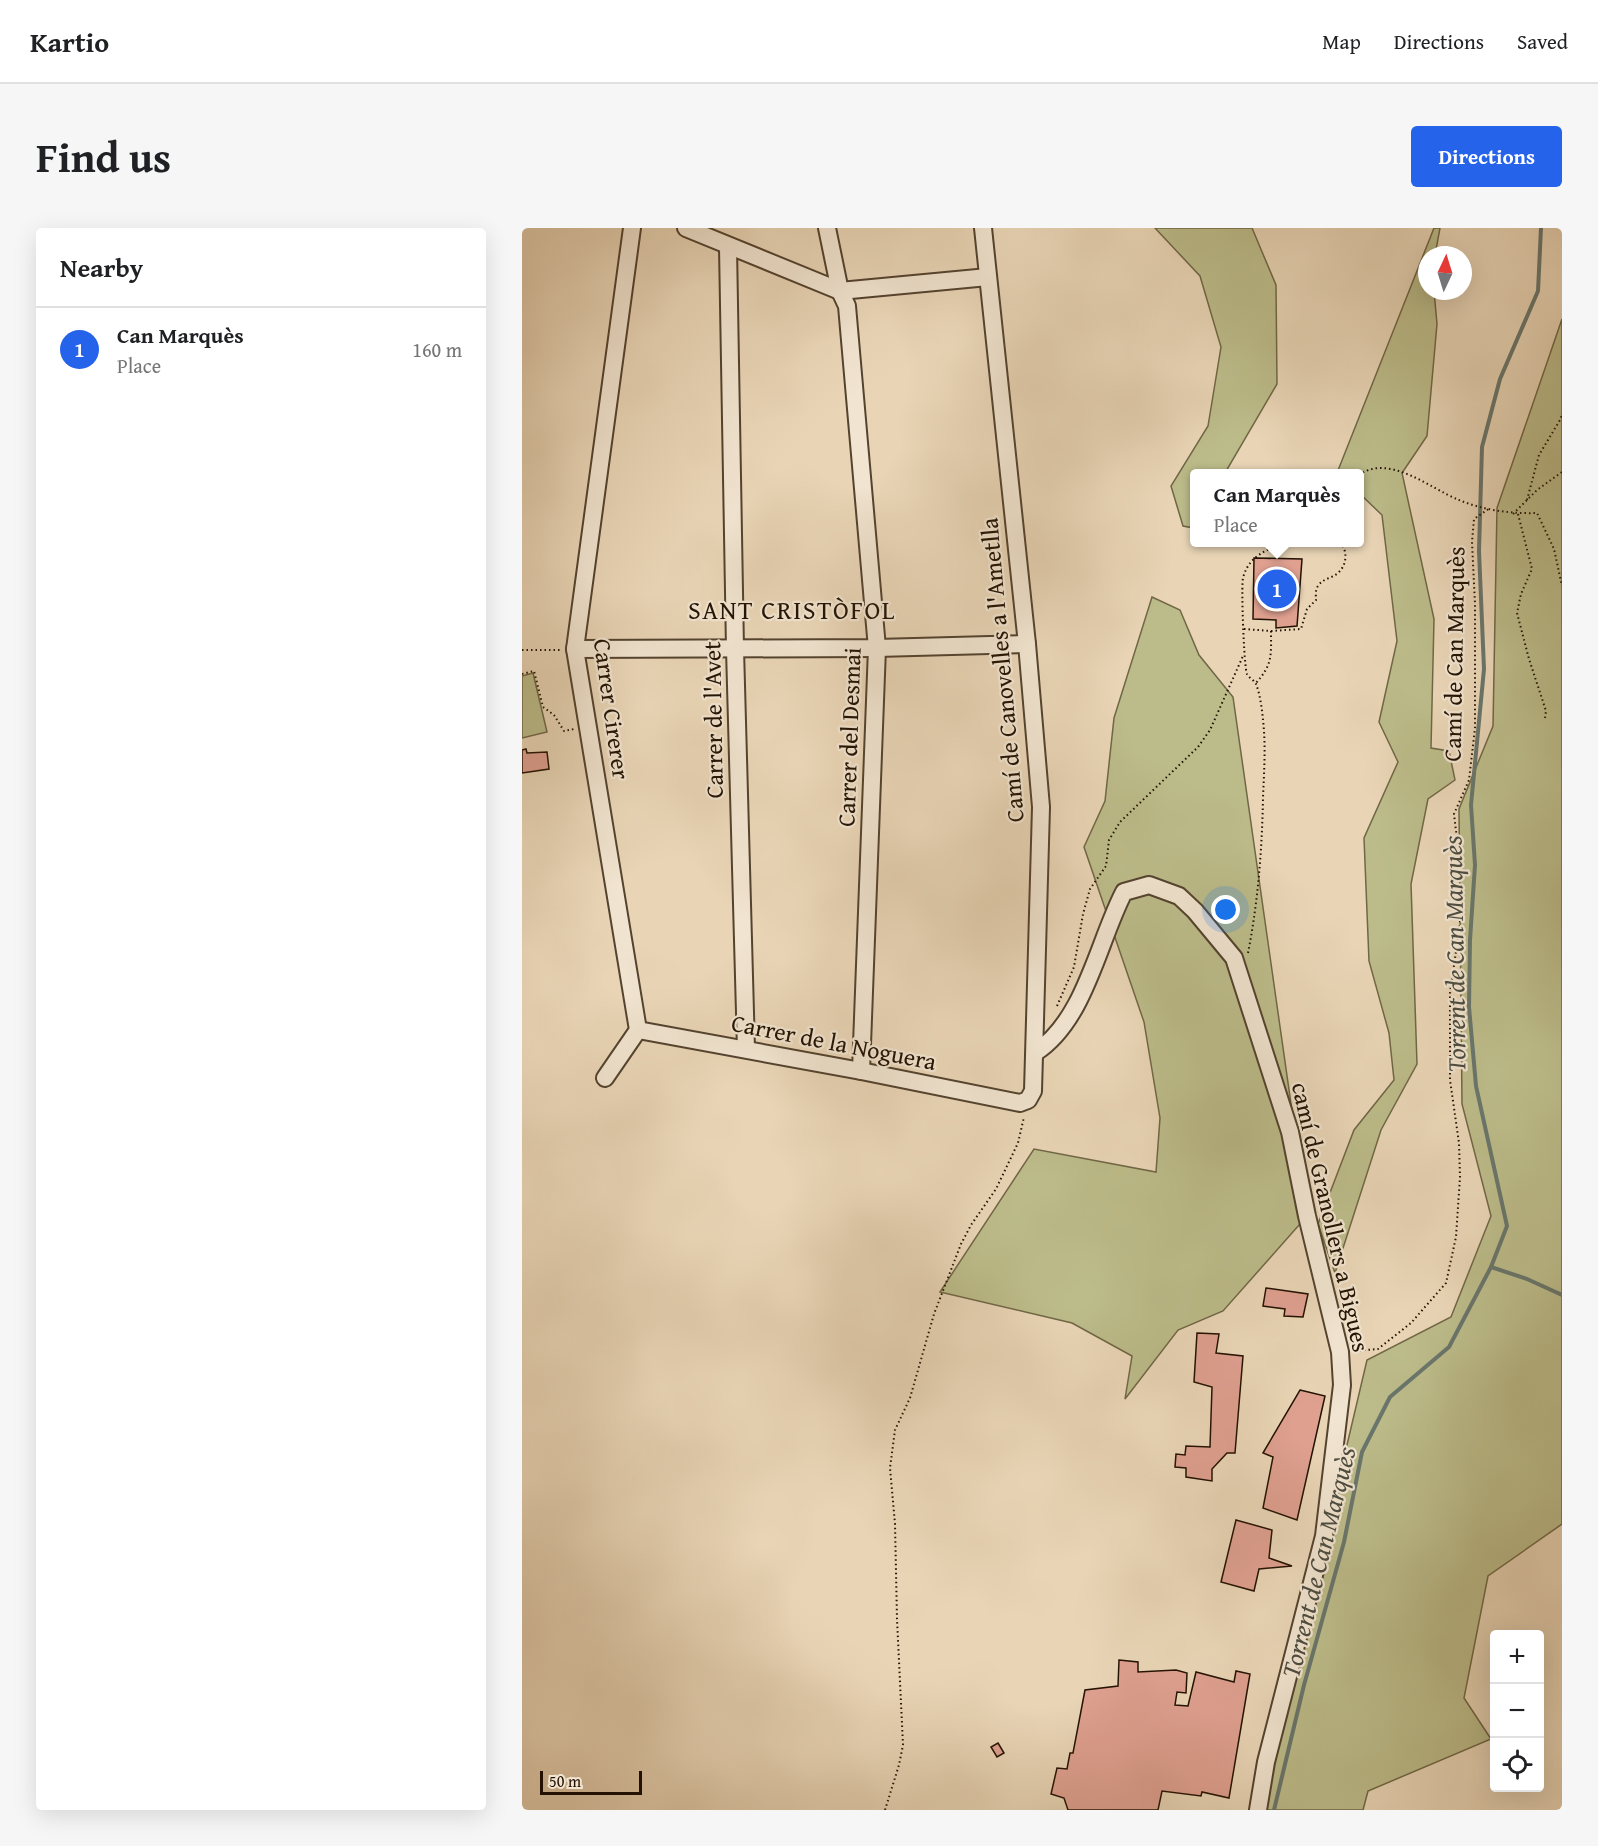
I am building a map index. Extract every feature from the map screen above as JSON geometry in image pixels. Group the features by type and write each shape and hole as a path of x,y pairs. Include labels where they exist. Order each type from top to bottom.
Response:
{"street":[{"name":"Carrer Cirerer","path":"632,228 574,649 638,1030"},
{"path":"686,228 840,291 988,277"},
{"name":"Carrer del Desmai","path":"827,228 840,291 847,306 877,648 861,1071"},
{"name":"Camí de Canovelles a l'Ametlla","path":"983,228 1028,644 1041,807 1034,1011 1036,1052 1033,1091 1024,1102"},
{"name":"Carrer de l'Avet","path":"728,247 735,649 746,1049"},
{"path":"574,649 877,648 1028,644"},
{"name":"camí de Granollers a Bigues","path":"1036,1052 1048,1044 1066,1023 1080,995 1113,912 1124,892 1149,885 1179,896 1196,911 1234,958 1245,986 1290,1132 1306,1216 1340,1352 1342,1385 1324,1536 1266,1762 1258,1810"},
{"path":"605,1078 638,1030"},
{"name":"Carrer de la Noguera","path":"638,1030 1024,1102"}],"path":[{"path":"1527,500 1539,455 1562,415"},
{"path":"1364,472 1381,468 1423,481 1459,500 1513,514 1537,513 1554,549 1562,586"},
{"path":"1513,514 1562,472"},
{"name":"Camí de Can Marquès","path":"1340,1352 1378,1349 1411,1323 1446,1283 1456,1237 1459,1154 1450,1080 1450,993 1460,924 1459,856 1455,814 1469,780 1475,728 1475,604 1472,542 1474,519 1490,508"},
{"path":"1518,514 1532,569 1521,594 1517,614 1546,711 1545,718"},
{"path":"1248,953 1254,925 1262,835 1265,749 1263,718 1256,683 1246,673 1242,579 1249,563 1258,555 1274,547"},
{"path":"1244,629 1271,631 1301,629 1307,609 1316,600 1316,588 1326,578 1337,574 1343,566 1346,555 1344,547"},
{"path":"1256,683 1267,671 1271,656 1271,631"},
{"path":"522,650 574,649"},
{"path":"1054,1012 1074,967 1083,914 1090,889 1106,866 1109,840 1120,822 1198,747 1210,730 1244,654"},
{"path":"522,674 534,671 543,707 554,715 564,731 588,727"},
{"path":"885,1810 903,1745 891,1468 895,1430 909,1398 934,1314 962,1244 971,1225 996,1189 1018,1143 1024,1102"}],"green space":[{"path":"1155,228 1252,228 1276,285 1277,384 1227,469 1190,469 1190,527 1183,526 1171,486 1208,426 1221,347 1200,276"},
{"path":"1434,228 1440,228 1437,246 1427,246"},
{"path":"1418,268 1418,300 1435,300 1437,324 1427,436 1402,473 1434,619 1431,748 1449,751 1455,780 1428,799 1411,884 1417,1064 1381,1130 1335,1273 1318,1224 1354,1130 1394,1080 1389,1033 1369,961 1364,838 1398,762 1379,722 1397,641 1382,515 1364,498 1364,469 1339,469"},
{"path":"1562,319 1562,1524 1488,1576 1464,1698 1490,1739 1368,1791 1363,1810 1261,1810 1367,1360 1451,1317 1491,1216 1462,1104 1459,809 1493,726 1497,508"},
{"path":"1152,597 1180,610 1199,655 1233,697 1307,1216 1223,1311 1178,1330 1125,1399 1132,1356 1072,1323 940,1292 1034,1149 1156,1172 1160,1118 1144,1022 1084,847 1105,801 1114,718"},
{"path":"533,673 547,732 522,738 522,676"}],"building":[{"path":"1254,558 1302,559 1297,626 1276,628 1276,620 1253,619"},
{"path":"526,749 527,753 547,752 549,769 522,773 522,750"},
{"path":"1266,1288 1308,1294 1303,1317 1284,1316 1285,1309 1263,1306"},
{"path":"1197,1333 1219,1334 1216,1353 1243,1356 1235,1453 1227,1453 1212,1469 1212,1481 1186,1477 1186,1468 1175,1467 1176,1454 1185,1455 1186,1446 1210,1447 1212,1387 1194,1382"},
{"path":"1300,1390 1325,1396 1297,1520 1263,1508 1273,1457 1263,1453"},
{"path":"1236,1520 1272,1530 1269,1558 1292,1566 1259,1569 1254,1591 1221,1582"},
{"path":"1119,1660 1138,1662 1138,1672 1176,1670 1187,1673 1186,1693 1177,1692 1175,1705 1188,1706 1196,1672 1234,1682 1236,1671 1250,1674 1229,1798 1202,1792 1201,1796 1162,1791 1158,1810 1068,1810 1064,1798 1051,1794 1057,1768 1067,1769 1070,1753 1073,1753 1085,1690 1118,1686"},
{"path":"998,1743 1004,1753 997,1757 991,1747"}],"waterway":[{"name":"Torrent de Can Marquès","path":"1274,1810 1304,1685 1344,1542 1362,1452 1390,1397 1449,1347 1491,1267 1507,1226 1476,1086 1469,1007 1470,940 1475,865 1471,805 1484,669 1479,551 1482,447 1500,379 1538,291 1541,228"},
{"path":"1491,1267 1527,1279 1562,1295"}],"place":[{"name":"Can Marquès","path":"1277,589"}],"district":[{"name":"SANT CRISTÒFOL","path":"792,609"}]}
